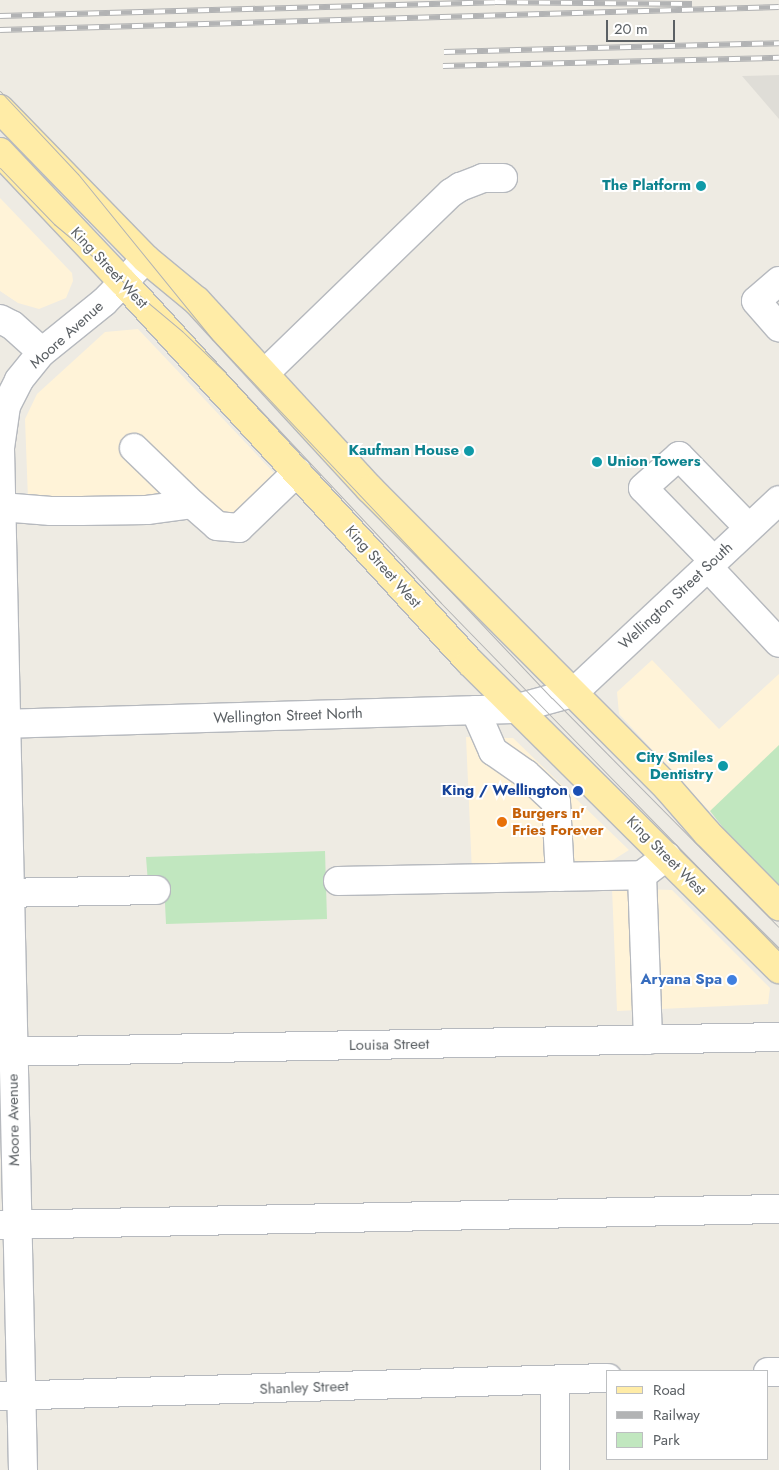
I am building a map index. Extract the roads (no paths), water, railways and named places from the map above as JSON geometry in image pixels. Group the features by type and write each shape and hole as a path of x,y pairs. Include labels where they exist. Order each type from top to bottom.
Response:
{"main road":[{"name":"King Street West","path":"0,108 146,259 197,301 370,489 482,604 573,693 779,906"},
{"name":"King Street West","path":"0,152 124,283 514,709 667,856 779,969"}],"street":[{"path":"265,373 451,193 460,187 483,178 503,178"},
{"name":"Moore Avenue","path":"23,1470 11,1396 0,448 6,406 19,380 42,352 124,283 146,259"},
{"path":"779,282 756,302 779,327"},
{"path":"0,318 42,352"},
{"path":"134,448 217,526 239,528 297,472"},
{"path":"749,528 679,456 643,488 779,643"},
{"name":"Wellington Street South","path":"573,693 779,500"},
{"path":"1,507 50,511 147,510 192,504"},
{"name":"Wellington Street North","path":"3,724 514,709 573,693"},
{"path":"475,710 493,751 526,774 556,802 560,877"},
{"path":"338,881 642,875 667,856"},
{"path":"642,875 648,1040"},
{"path":"5,894 156,890"},
{"name":"Louisa Street","path":"6,1052 779,1037"},
{"path":"8,1225 779,1209"},
{"name":"Shanley Street","path":"11,1396 606,1378"},
{"path":"555,1380 555,1470"}],"tram line":[{"path":"0,91 78,174 213,340 552,698 779,927"},
{"path":"0,168 54,224 182,331 223,370 441,603 779,951"}],"railway":[{"path":"0,16 495,2 692,4"},
{"path":"0,30 779,7"},
{"path":"444,52 779,43"},
{"path":"443,66 779,58"}],"place":[{"name":"The Platform","path":"701,186"},
{"name":"Kaufman House","path":"469,451"},
{"name":"Union Towers","path":"597,462"},
{"name":"City Smiles Dentistry","path":"723,766"},
{"name":"King / Wellington","path":"578,791"},
{"name":"Burgers n' Fries Forever","path":"502,822"},
{"name":"Aryana Spa","path":"732,980"}]}
